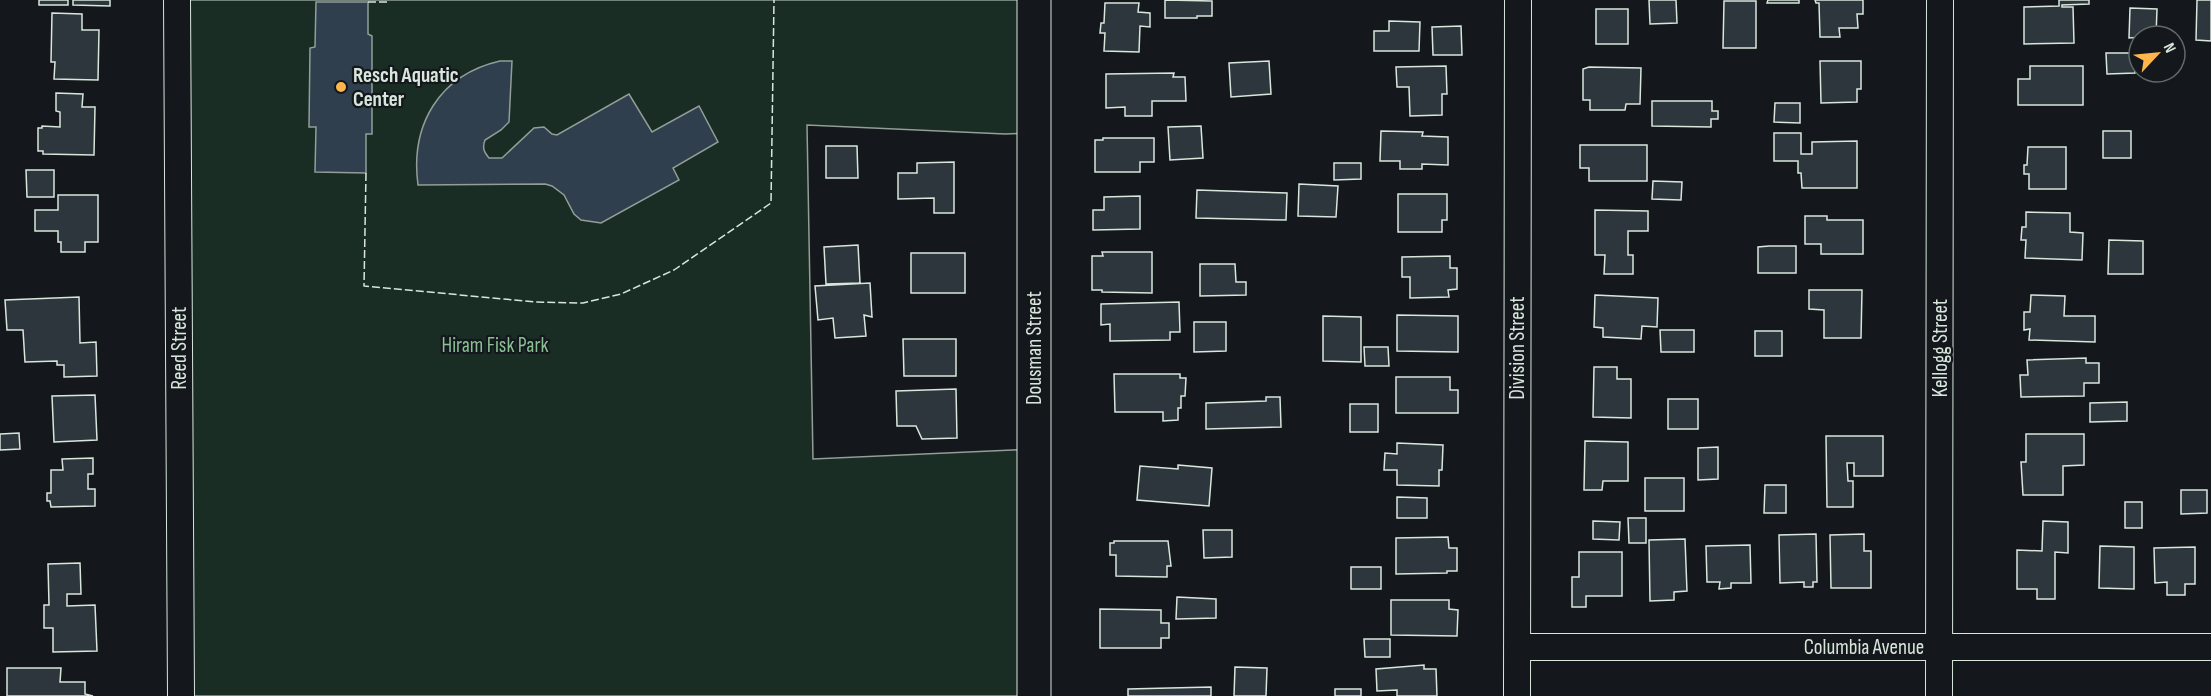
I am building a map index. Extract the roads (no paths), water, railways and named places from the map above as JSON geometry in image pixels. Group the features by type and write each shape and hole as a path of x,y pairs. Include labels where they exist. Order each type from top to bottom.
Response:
{"street":[{"name":"Reed Street","path":"177,0 181,696"},
{"name":"Dousman Street","path":"1034,0 1034,696"},
{"name":"Division Street","path":"1517,696 1518,0"},
{"name":"Kellogg Street","path":"1939,696 1940,0"},
{"name":"Columbia Avenue","path":"1517,647 2211,647"}],"water":[{"name":"Resch Aquatic Center","path":"316,2 368,2 368,34 372,36 372,134 366,134 366,173 315,172 316,127 309,127 310,48 315,47"},
{"path":"500,61 512,61 509,122 485,140 484,150 489,158 502,158 534,128 544,127 557,135 629,94 652,132 699,106 718,142 673,168 679,180 601,223 581,220 574,214 564,195 545,184 418,185 419,142 424,123 433,106 460,78"}],"place":[{"name":"Resch Aquatic Center","path":"341,87"}],"park label":[{"name":"Hiram Fisk Park","path":"495,345"}]}
